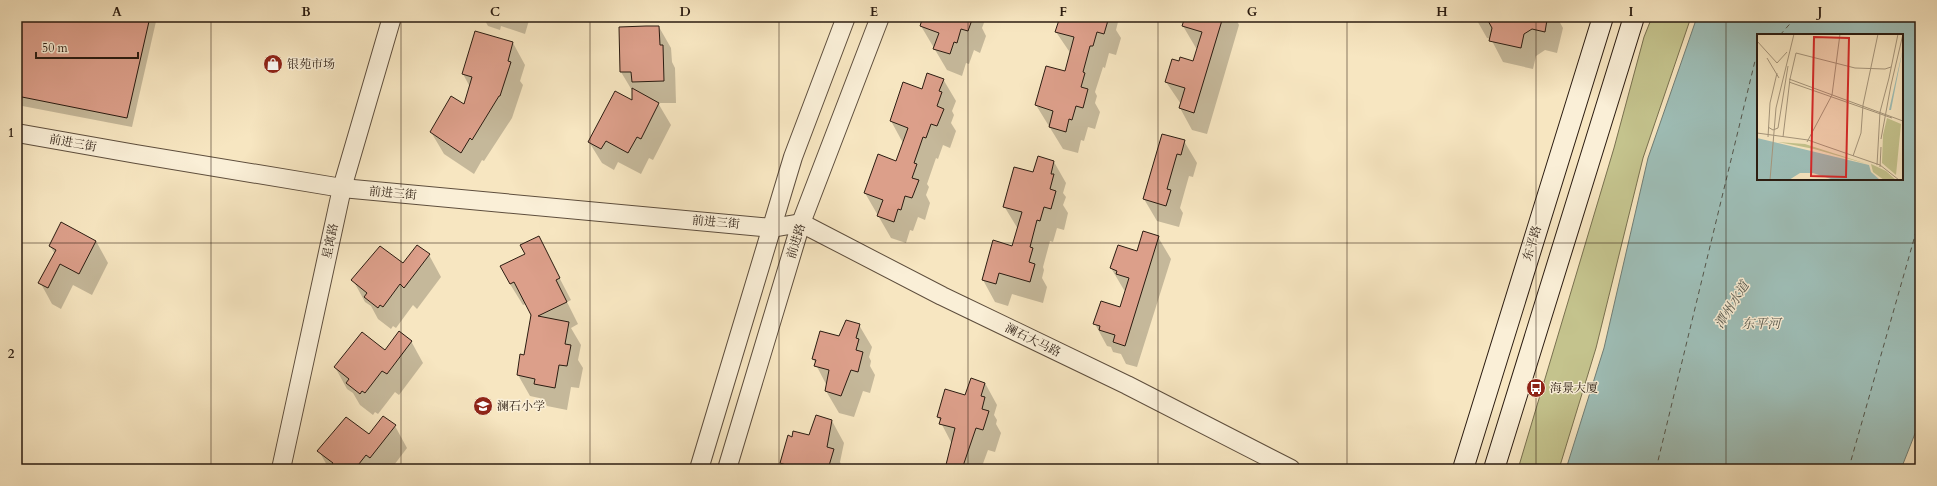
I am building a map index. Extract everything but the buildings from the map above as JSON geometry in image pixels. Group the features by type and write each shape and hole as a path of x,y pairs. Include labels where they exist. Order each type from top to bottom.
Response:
{"main road":[{"name":"东平路","path":"1463,469 1604,17"},
{"path":"1494,469 1634,17"}],"street":[{"name":"星寓路","path":"281,469 342,188 392,17"},
{"path":"699,469 793,157 846,17"},
{"name":"前进路","path":"727,469 801,223 880,17"},
{"name":"前进三街","path":"17,133 342,188 772,228"},
{"path":"772,228 801,223"},
{"name":"澜石大马路","path":"801,223 942,296 1127,385 1291,469"}],"shaded area":[{"path":"1652,17 1691,17 1643,158 1596,348 1559,469 1518,469 1614,148 1644,37"}],"water":[{"name":"东平河","path":"1697,17 1920,17 1920,421 1901,469 1566,469 1604,348 1648,158"}],"ferry route":[{"path":"1781,34 1796,17"},
{"path":"1656,469 1755,61 1757,59"},
{"path":"1850,469 1850,464 1920,218"}],"place":[{"name":"银苑市场","path":"273,64"},
{"name":"海景大厦","path":"1536,388"},
{"name":"澜石小学","path":"483,406"}],"water label":[{"name":"潭州水道","path":"1732,305"}]}
